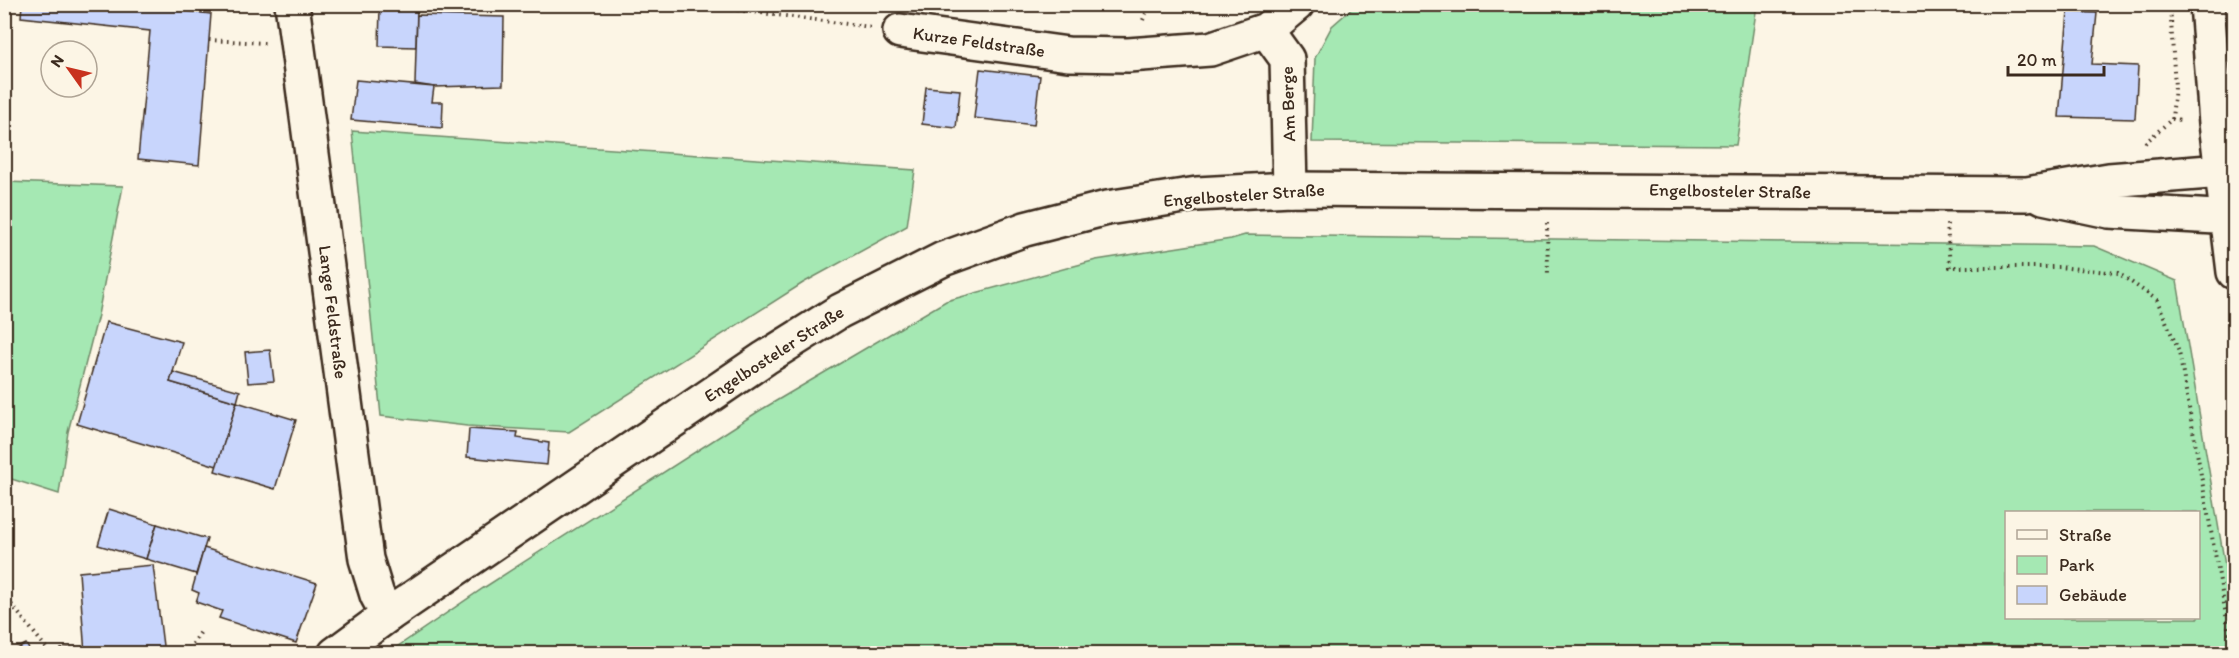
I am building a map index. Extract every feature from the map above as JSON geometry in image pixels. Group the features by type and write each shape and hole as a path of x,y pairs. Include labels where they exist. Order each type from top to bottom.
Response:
{"street":[{"name":"Lange Feldstraße","path":"292,4 366,559 377,595 388,615"},
{"path":"1266,30 1297,4"},
{"path":"2207,4 2228,171 2235,272"},
{"name":"Kurze Feldstraße","path":"900,31 1068,54 1128,55 1210,49 1266,30"},
{"name":"Am Berge","path":"1266,30 1287,59 1290,189"},
{"name":"Engelbosteler Straße","path":"336,654 388,615 765,358 840,311 943,260 1025,229 1107,208 1197,194 1290,189 2027,194 2109,180 2228,171"},
{"name":"Engelbosteler Straße","path":"2027,194 2109,211 2231,218"}],"path":[{"name":"Kurze Feldstraße","path":"690,4 900,31"},
{"path":"2170,4 2175,87 2172,119"},
{"path":"209,40 276,44 298,40"},
{"path":"1547,189 1548,276"},
{"path":"1944,193 1950,267 2059,267 2118,273 2157,300 2179,352 2233,654"},
{"path":"4,595 51,654"},
{"path":"186,654 202,630"}],"green space":[{"path":"1357,4 1757,5 1736,145 1312,142 1315,58 1332,26"},
{"path":"352,131 915,170 907,226 803,283 569,432 467,426 381,416"},
{"path":"5,182 123,186 98,315 68,432 59,494 5,477"},
{"path":"1245,235 2094,246 2177,281 2234,619 2234,653 388,653 485,587 759,411 946,301 1096,260"}],"building":[{"path":"22,4 154,4 154,7 211,14 199,165 138,159 150,31 21,17"},
{"path":"380,7 417,8 416,47 379,46"},
{"path":"2068,12 2097,13 2092,64 2138,66 2135,119 2059,117"},
{"path":"417,15 504,17 503,85 434,87 415,84"},
{"path":"980,69 1040,76 1034,125 974,118"},
{"path":"356,80 434,87 432,102 443,102 442,128 351,120"},
{"path":"926,87 960,90 956,128 922,124"},
{"path":"106,322 182,342 170,382 237,402 217,466 77,424"},
{"path":"270,350 274,381 248,383 245,352"},
{"path":"173,372 240,391 237,402 170,382"},
{"path":"237,402 296,420 275,489 215,471"},
{"path":"469,429 518,432 517,438 549,443 547,465 467,457"},
{"path":"109,509 157,524 146,559 98,545"},
{"path":"157,524 207,539 196,574 146,559"},
{"path":"204,548 317,583 296,643 219,618 222,611 196,602 199,593 192,590"},
{"path":"153,565 164,654 85,654 79,572"},
{"path":"26,644 32,654 10,654 24,645"},
{"path":"85,647 85,654 62,654 61,649"}]}
